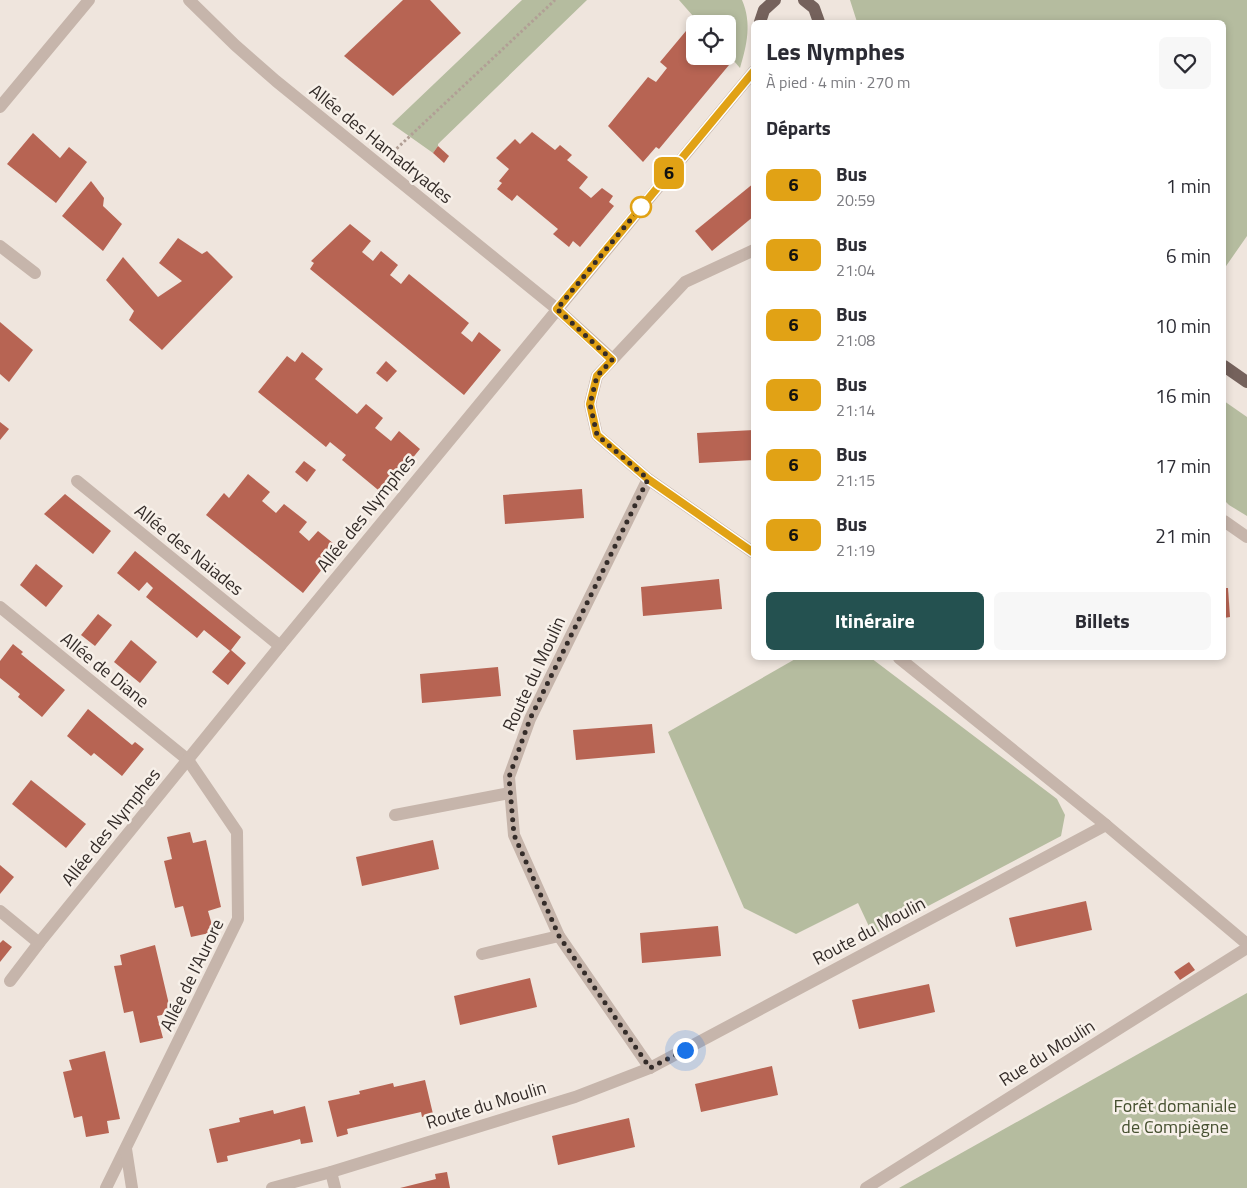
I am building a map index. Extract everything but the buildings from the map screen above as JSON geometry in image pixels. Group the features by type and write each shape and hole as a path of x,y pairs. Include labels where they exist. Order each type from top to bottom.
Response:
{"main road":[{"path":"804,0 814,8 818,20"},
{"path":"761,20 770,1"},
{"path":"1226,367 1247,382"}],"street":[{"path":"0,107 89,0"},
{"name":"Allée des Hamadryades","path":"190,0 235,45 276,81 557,309 612,360"},
{"name":"Allée des Nymphes","path":"10,981 39,942 280,646 751,74"},
{"path":"0,246 36,273"},
{"path":"751,251 685,282 597,376 590,404 597,435 648,479 751,551"},
{"name":"Route du Moulin","path":"648,479 530,719 509,777 514,835 559,936 650,1068"},
{"name":"Allée des Naiades","path":"77,481 280,646"},
{"path":"1226,522 1247,538"},
{"name":"Allée de Diane","path":"0,607 188,760"},
{"path":"901,660 1106,825 1247,946"},
{"name":"Allée de l'Aurore","path":"106,1188 238,919 238,832 188,760"},
{"path":"395,815 510,793"},
{"name":"Route du Moulin","path":"272,1188 331,1172 575,1097 650,1068 1106,825"},
{"path":"0,911 39,942"},
{"path":"482,954 559,936"},
{"name":"Rue du Moulin","path":"866,1188 1247,946"},
{"path":"126,1149 132,1188"},
{"path":"331,1172 335,1188"}],"path":[{"path":"380,165 554,0"}],"green space":[{"path":"522,0 587,0 438,144 433,153 392,124"},
{"path":"679,0 742,0 748,26 745,51 740,68 736,63 736,15 692,15"},
{"path":"850,0 1247,0 1247,236 1226,266 1226,20 856,20"},
{"path":"1226,402 1247,417 1247,516 1226,502"},
{"path":"794,660 874,660 1057,799 1065,815 1061,836 873,935 858,903 796,934 744,908 668,732"},
{"name":"Forêt domaniale de Compiègne","path":"1247,993 1247,1188 899,1188"}],"bus line":[{"name":"6","path":"751,75 557,309 612,360 597,376 590,404 597,435 648,479 751,551"}],"route":[{"path":"641,207 557,309 612,360 597,376 590,404 597,435 648,479 530,719 509,777 514,835 559,936 650,1068 685,1050"}]}
